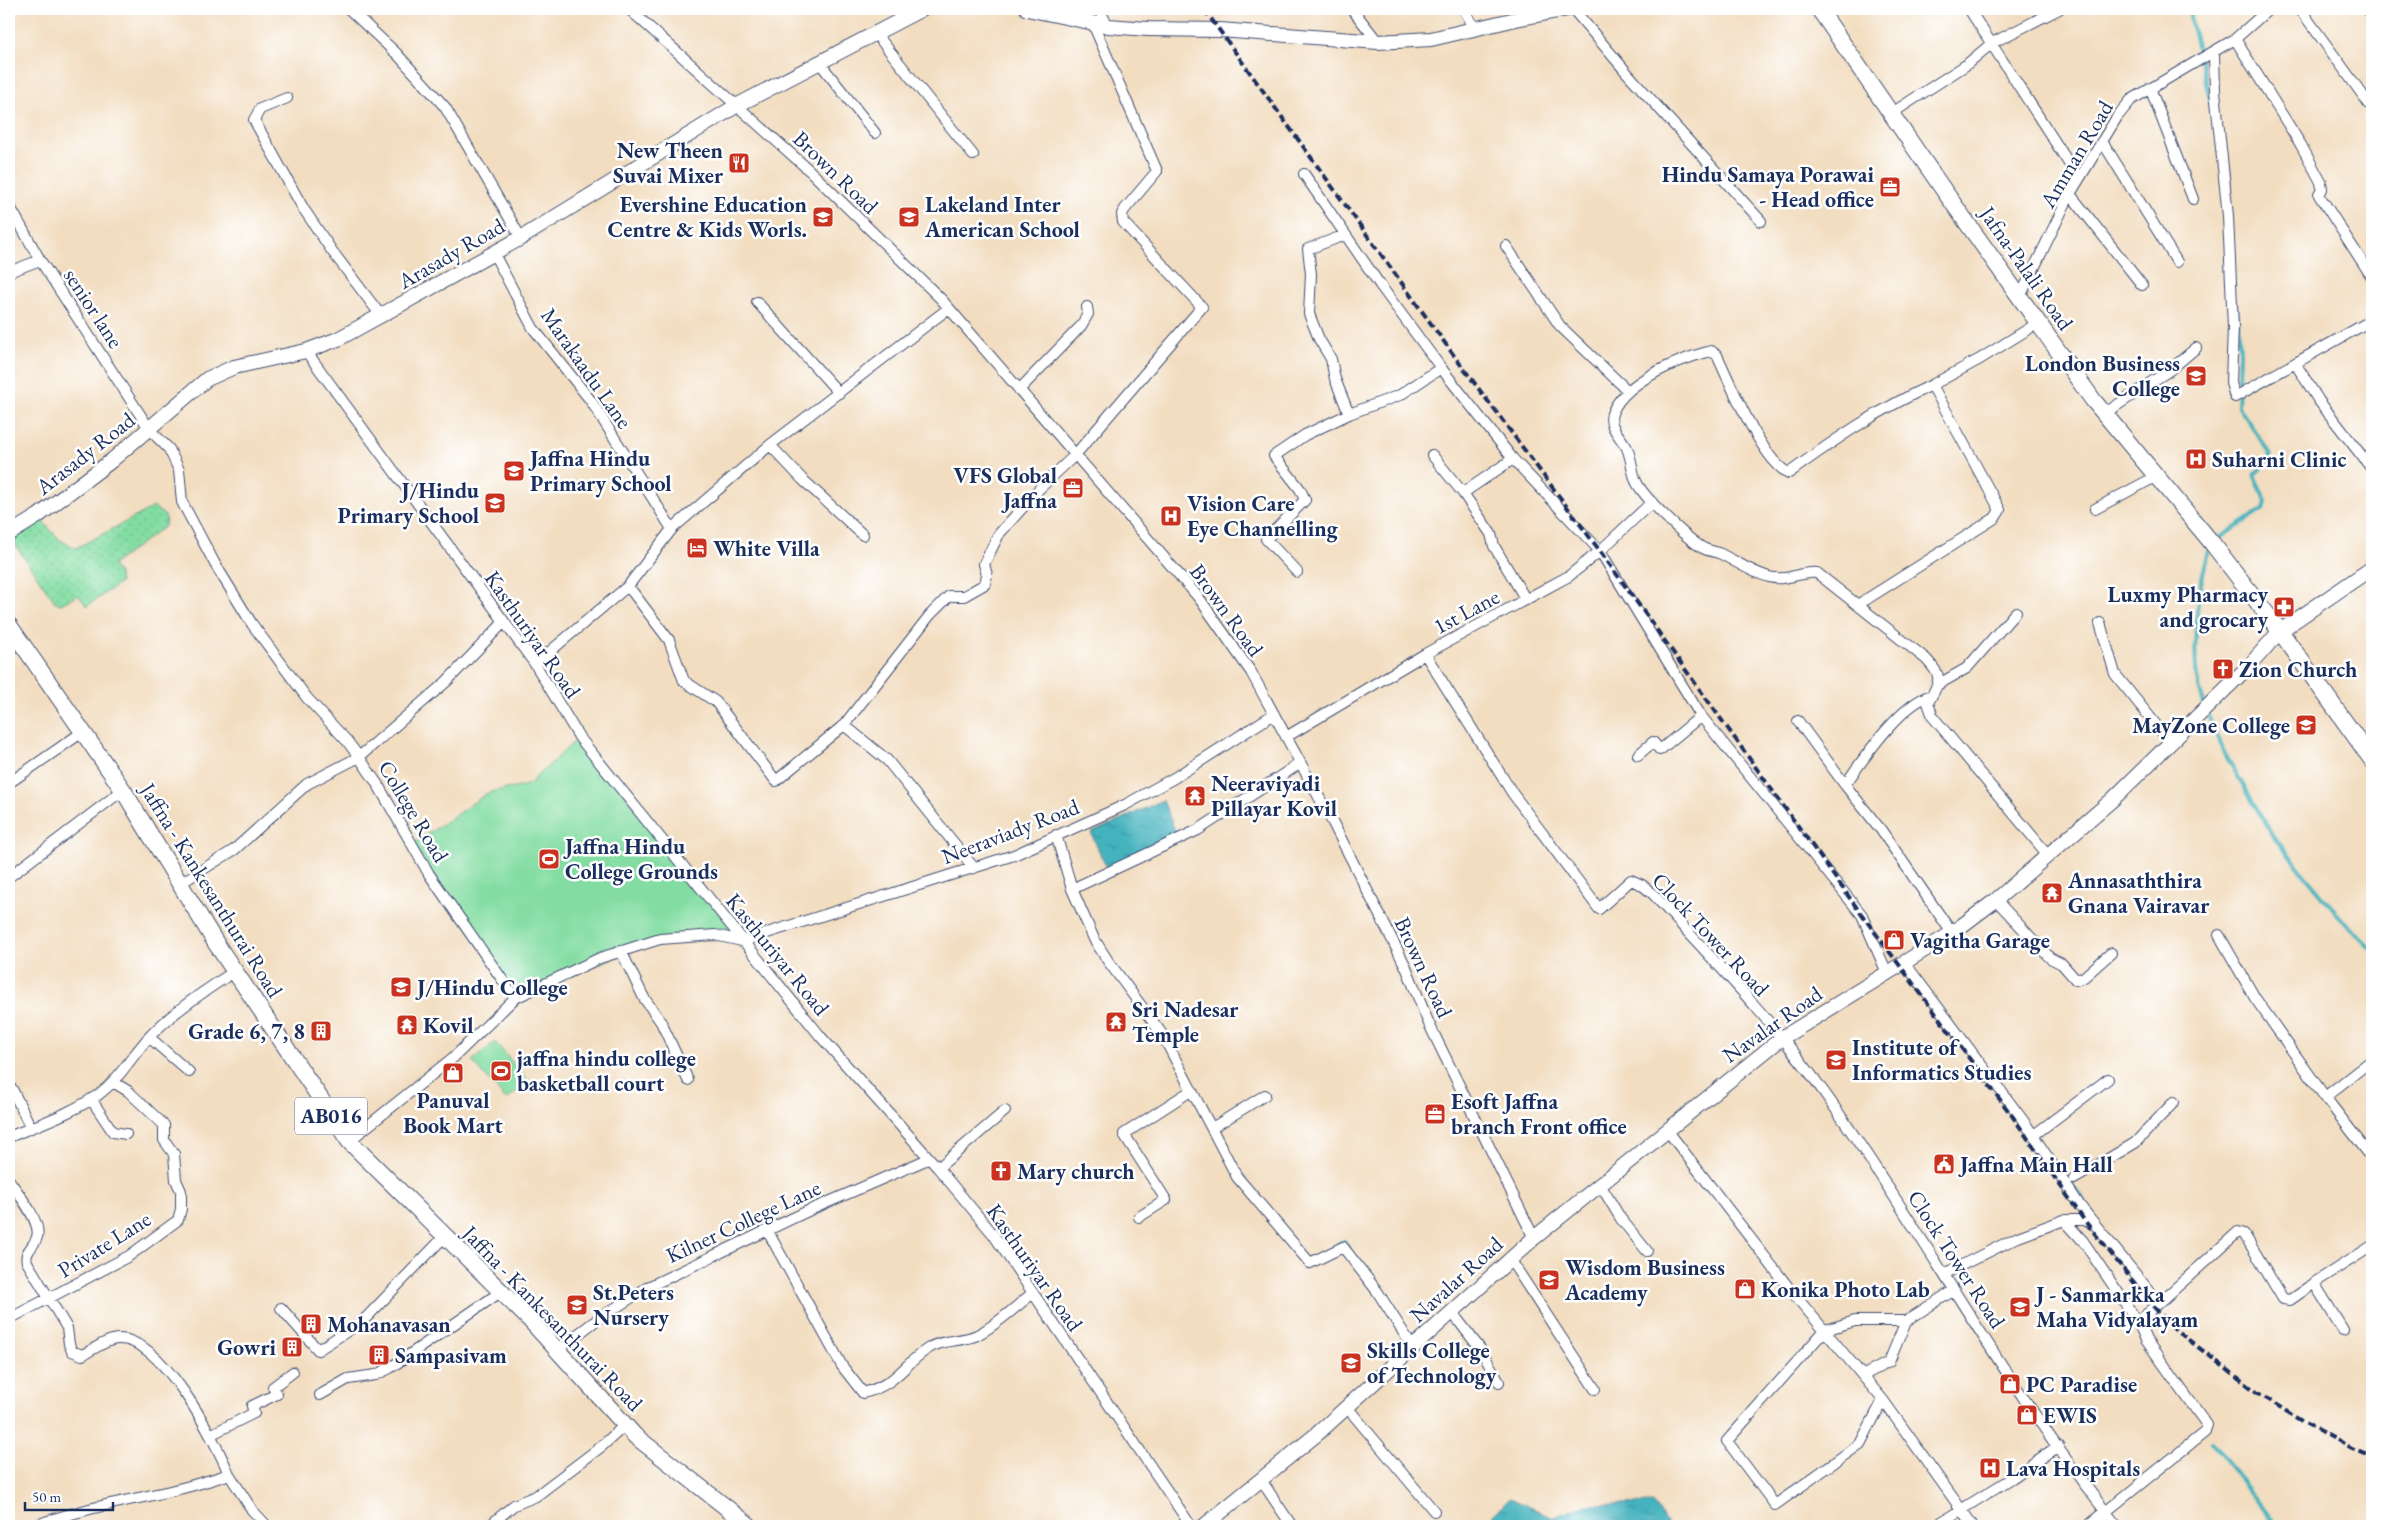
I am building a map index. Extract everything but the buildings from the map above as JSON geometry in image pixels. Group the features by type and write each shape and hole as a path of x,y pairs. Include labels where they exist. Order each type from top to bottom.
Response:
{"main road":[{"name":"Arasady Road","path":"9,534 38,516 150,430 207,379 248,363 306,351 338,339 382,317 493,252 521,238 736,106 922,9"},
{"path":"1027,9 1093,24 1148,30 1220,30 1378,42 1431,39 1568,9"},
{"name":"Jafna-Palali Road","path":"1819,9 2038,323 2104,414 2212,543 2280,632 2372,760"},
{"name":"Navalar Road","path":"1204,1526 1261,1480 1346,1406 1408,1341 1451,1312 1534,1238 1601,1186 1667,1130 1782,1038 1952,933 1996,900 2112,800 2250,665 2280,632 2372,568"},
{"name":"Jaffna - Kankesanthurai Road","path":"9,625 123,790 217,945 349,1141 444,1237 502,1291 644,1444 750,1526"}],"street":[{"path":"349,9 397,54 444,107 521,238"},
{"name":"Brown Road","path":"629,9 810,171 949,308 1199,598 1250,672 1333,823 1406,967 1429,1024 1534,1238"},
{"path":"1100,9 1108,26"},
{"path":"1352,9 1378,42"},
{"path":"1464,9 1475,29"},
{"path":"1573,9 1628,74 1761,221"},
{"path":"1969,9 2079,179"},
{"path":"1892,113 1966,65 1992,43 2059,9"},
{"name":"Amman Road","path":"2020,297 2070,194 2117,117 2131,100 2235,39 2269,9"},
{"path":"2300,9 2370,105"},
{"path":"2367,9 2372,15"},
{"path":"628,586 669,640 684,681 716,702 776,781 844,725 930,615 949,596 964,596 985,584 987,575 984,564 999,534 1040,488 1075,455 1202,307 1123,222 1122,214 1125,209 1157,171 1093,24"},
{"path":"876,34 974,155"},
{"path":"2235,39 2301,145 2321,182 2322,189 2319,195 2372,277"},
{"path":"2214,52 2215,91 2228,216 2233,327 2231,383 2235,397 2372,320"},
{"path":"819,62 875,132"},
{"path":"2150,88 2193,199"},
{"path":"287,98 260,109 254,120 303,208 332,251 382,317"},
{"path":"2102,141 2177,262"},
{"path":"1304,174 1345,235 1441,368 1512,459 1600,551 1701,716 1862,915 1887,973"},
{"path":"2070,194 2142,285"},
{"name":"senior lane","path":"9,205 40,260 150,430 170,448 179,470 182,502 215,564 252,624 307,698 347,741 359,757"},
{"path":"1345,235 1308,249 1311,274 1309,314 1319,339 1331,359 1335,379 1350,414"},
{"path":"1506,246 1560,326 1628,391"},
{"name":"Marakaadu Lane","path":"493,252 533,328 591,401 672,529"},
{"path":"9,272 40,260"},
{"path":"757,302 839,393"},
{"path":"1019,390 1081,326 1088,314 1087,306"},
{"path":"535,664 628,586 672,529 770,445 949,308"},
{"path":"1939,684 1939,676 1926,659 1859,604 1817,573 1788,578 1768,577 1742,566 1719,553 1704,548 1689,538 1652,502 1636,482 1630,456 1611,422 1612,412 1628,391 1650,376 1690,356 1714,352 1759,438 1779,467 1789,473 1859,423 1980,359 2038,323"},
{"path":"2104,414 2196,348"},
{"name":"Kasthuriyar Road","path":"306,351 535,664 579,737 821,1037 938,1168 992,1234 1191,1526"},
{"path":"2295,363 2319,402 2372,469"},
{"path":"1297,572 1266,539 1305,500 1300,489 1274,456 1306,435 1350,414 1400,396 1441,368"},
{"path":"1859,604 1988,524 1996,518 2000,510 1932,384"},
{"path":"770,445 802,479 863,535"},
{"path":"1432,455 1463,493 1491,534 1494,546 1526,600"},
{"path":"1463,493 1512,459"},
{"path":"2095,510 2155,477"},
{"name":"1st Lane","path":"1286,737 1425,654 1569,576 1600,551 1652,502"},
{"path":"2016,612 1967,668 1939,684 1928,703 1933,716 2048,855"},
{"name":"College Road","path":"504,622 446,682 359,757 382,792 430,874 515,998"},
{"path":"2100,623 2115,674 2170,742"},
{"name":"Clock Tower Road","path":"1425,654 1513,794 1599,908 1631,880 1642,885 1654,894 1782,1038 1861,1145 1954,1290 2058,1446 2117,1526"},
{"path":"1845,785 1911,705 1923,697 1932,695"},
{"name":"Neeraviady Road","path":"742,941 1014,855 1133,800 1174,778 1274,714"},
{"path":"1638,755 1653,742 1660,750 1701,716"},
{"path":"1798,721 1881,830 1952,933"},
{"path":"844,725 887,760 974,868"},
{"path":"9,783 84,732"},
{"path":"181,883 234,850 307,784 359,757"},
{"path":"1072,889 1198,830 1299,764"},
{"path":"9,877 123,790"},
{"path":"1056,835 1072,889 1094,939 1162,1034 1237,1177 1310,1263 1343,1247 1377,1291 1408,1341"},
{"path":"1996,900 2050,958 2062,964 2076,980 2084,977 2111,953"},
{"path":"349,1141 454,1057 515,998 600,958 660,939 715,935 742,941"},
{"path":"2219,935 2255,998 2325,1097 2372,1158"},
{"path":"621,951 644,998 661,1022 688,1080"},
{"path":"1904,962 2034,1135 2080,1206 2159,1303"},
{"path":"9,1137 64,1115 90,1099 113,1082 149,1038 194,998 235,971"},
{"path":"149,1038 189,1072"},
{"path":"2325,1097 2372,1060"},
{"path":"2034,1135 2108,1080"},
{"name":"Private Lane","path":"9,1319 129,1256 178,1220 181,1209 180,1191 176,1180 174,1154 164,1140 164,1125 128,1091 113,1082"},
{"path":"12,1089 31,1128"},
{"path":"1139,1217 1166,1200 1124,1134 1192,1090"},
{"path":"1212,1128 1265,1095"},
{"path":"90,1099 113,1132 126,1134"},
{"path":"2074,1179 2135,1143 2174,1102"},
{"path":"938,1168 1005,1111"},
{"path":"1667,1130 1792,1292 1864,1375 1973,1526"},
{"name":"Kilner College Lane","path":"557,1350 598,1319 648,1287 767,1230 928,1159"},
{"path":"9,1180 30,1211 36,1225 37,1237 26,1257 30,1269 68,1328 69,1344 72,1350 82,1355 118,1339 132,1342 148,1352 184,1390 210,1435 228,1474 252,1510 268,1526"},
{"path":"1601,1186 1621,1219 1647,1251"},
{"path":"1944,1274 2018,1237 2064,1220 2084,1220 2097,1226"},
{"path":"2064,1220 2083,1241 2138,1322 2146,1340 2206,1422 2207,1428 2200,1436 2088,1526"},
{"path":"767,1230 842,1366 863,1394 895,1379 929,1348 942,1342 976,1335 1032,1293"},
{"path":"2138,1322 2238,1232 2244,1234 2282,1299 2290,1300 2310,1286"},
{"path":"281,1308 318,1350 363,1322 444,1237"},
{"path":"2343,1330 2314,1283 2372,1246"},
{"path":"1510,1259 1595,1388"},
{"path":"1883,1400 1860,1444 1775,1505 1727,1441 1825,1330 1855,1320 1906,1321 1954,1290"},
{"path":"320,1395 348,1379 376,1375 390,1368 502,1291"},
{"path":"1451,1312 1480,1350 1499,1382"},
{"path":"1864,1375 1889,1362 1906,1321"},
{"path":"210,1435 254,1413 252,1406 277,1394 273,1387 293,1372"},
{"path":"1346,1406 1434,1511"},
{"path":"489,1526 514,1505 536,1496 602,1446 625,1425"},
{"path":"1935,1526 2058,1446"},
{"path":"34,1526 114,1502 182,1488 228,1474"},
{"path":"1261,1480 1292,1526"}],"green space":[{"path":"154,507 166,517 165,526 112,565 119,574 120,583 87,606 78,595 61,604 55,602 9,536 38,516 60,540 76,548"},
{"name":"Jaffna Hindu College Grounds","path":"579,737 742,941 715,935 660,939 515,998 413,844 486,794 529,784"},
{"name":"jaffna hindu college basketball court","path":"495,1042 529,1082 506,1100 472,1061"}],"water":[{"path":"1163,800 1177,836 1107,869 1091,833"},
{"path":"1510,1498 1553,1517 1587,1505 1653,1503 1669,1526 1482,1526"}],"waterway":[{"path":"2188,9 2212,107"},
{"path":"2226,157 2230,187"},
{"path":"2215,541 2264,509 2266,501 2254,475 2269,460 2270,454 2238,406 2240,353 2237,309"},
{"path":"2204,704 2199,688 2195,656 2199,594 2210,549"},
{"path":"2206,711 2226,756 2273,836 2340,917 2372,949"},
{"path":"1235,1164 1245,1179"},
{"path":"2067,1178 2094,1215"},
{"path":"2352,1253 2372,1239"},
{"path":"1337,1245 1344,1241 1348,1247"},
{"path":"2212,1443 2277,1526"}],"railway":[{"path":"1204,9 1455,357 1600,551 1862,915 2013,1117 2084,1220 2153,1306 2177,1331 2258,1393 2303,1422 2352,1448 2372,1456"}],"place":[{"name":"New Theen Suvai Mixer","path":"739,163"},
{"name":"Hindu Samaya Porawai - Head office","path":"1890,187"},
{"name":"Evershine Education Centre & Kids Worls.","path":"823,217"},
{"name":"Lakeland Inter American School","path":"909,217"},
{"name":"London Business College","path":"2196,376"},
{"name":"Suharni Clinic","path":"2196,459"},
{"name":"Jaffna Hindu Primary School","path":"514,471"},
{"name":"VFS Global Jaffna","path":"1073,488"},
{"name":"J/Hindu Primary School","path":"495,503"},
{"name":"Vision Care Eye Channelling","path":"1171,516"},
{"name":"White Villa","path":"697,548"},
{"name":"Luxmy Pharmacy and grocary","path":"2284,607"},
{"name":"Zion Church","path":"2223,669"},
{"name":"MayZone College","path":"2306,725"},
{"name":"Neeraviyadi Pillayar Kovil","path":"1195,796"},
{"name":"Jaffna Hindu College Grounds","path":"549,859"},
{"name":"Annasaththira Gnana Vairavar","path":"2052,893"},
{"name":"Vagitha Garage","path":"1894,940"},
{"name":"J/Hindu College","path":"401,987"},
{"name":"Sri Nadesar Temple","path":"1116,1022"},
{"name":"Kovil","path":"407,1025"},
{"name":"Grade 6, 7, 8","path":"321,1031"},
{"name":"Institute of Informatics Studies","path":"1836,1060"},
{"name":"jaffna hindu college basketball court","path":"501,1071"},
{"name":"Panuval Book Mart","path":"453,1073"},
{"name":"Esoft Jaffna branch Front office","path":"1435,1114"},
{"name":"Jaffna Main Hall","path":"1944,1164"},
{"name":"Mary church","path":"1001,1171"},
{"name":"Wisdom Business Academy","path":"1549,1280"},
{"name":"Konika Photo Lab","path":"1745,1289"},
{"name":"St.Peters Nursery","path":"577,1305"},
{"name":"J - Sanmarkka Maha Vidyalayam","path":"2020,1307"},
{"name":"Mohanavasan","path":"311,1324"},
{"name":"Gowri","path":"292,1347"},
{"name":"Sampasivam","path":"379,1355"},
{"name":"Skills College of Technology","path":"1351,1363"},
{"name":"PC Paradise","path":"2010,1384"},
{"name":"EWIS","path":"2027,1415"},
{"name":"Lava Hospitals","path":"1990,1468"}]}
